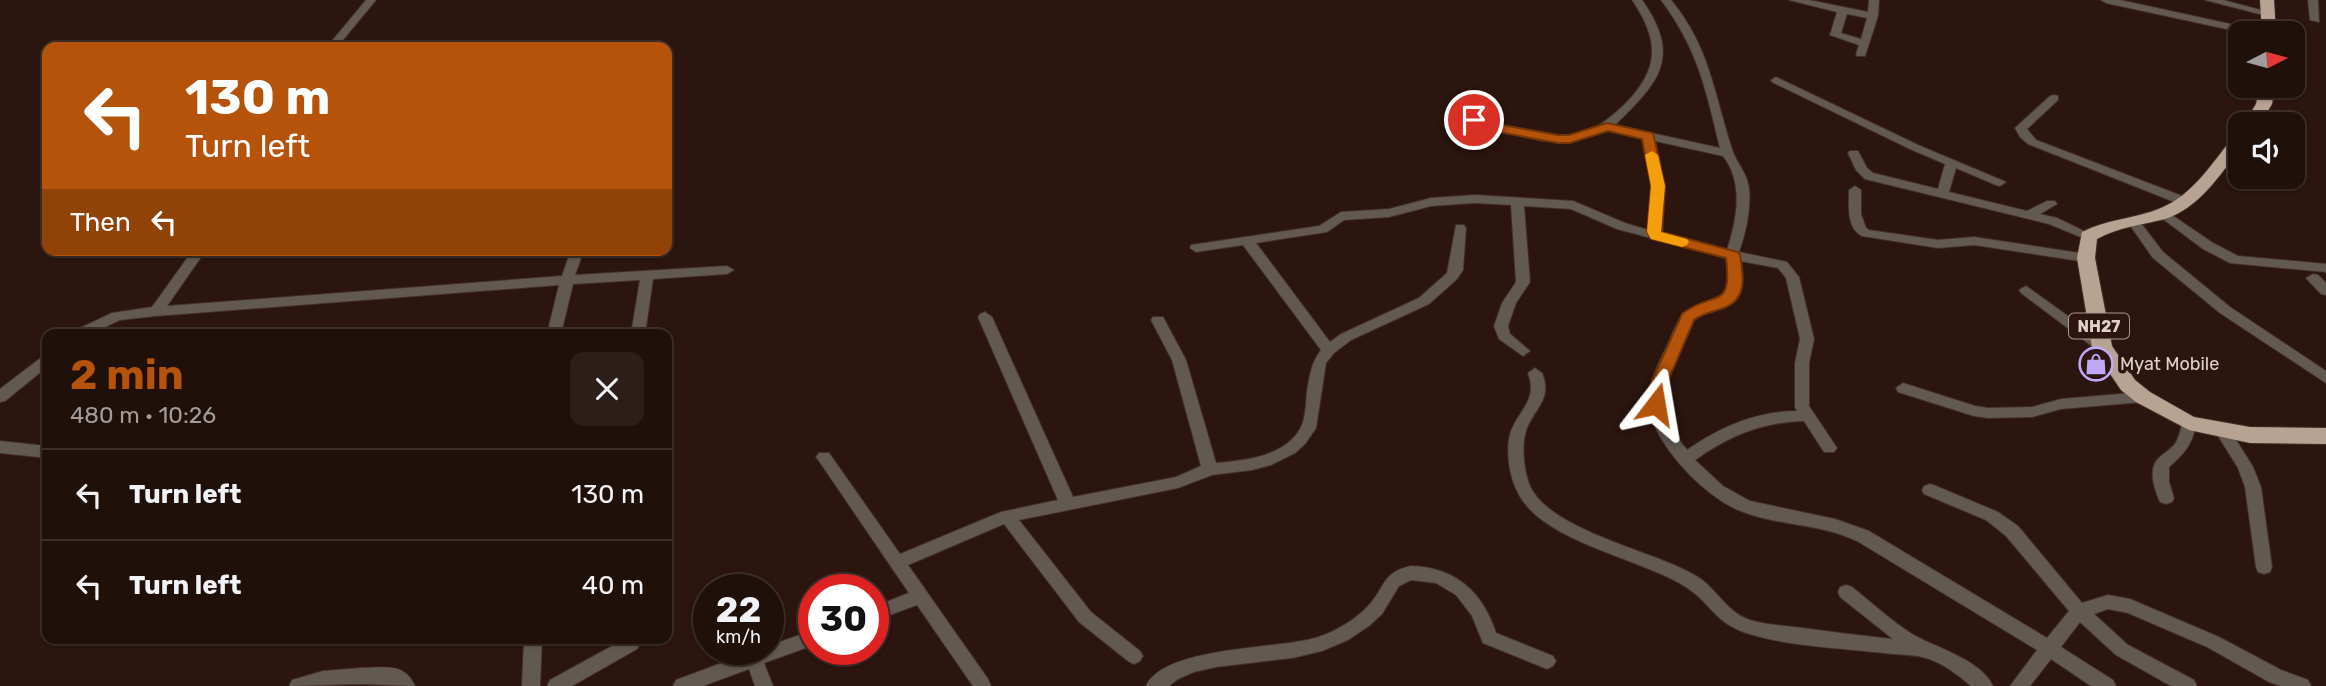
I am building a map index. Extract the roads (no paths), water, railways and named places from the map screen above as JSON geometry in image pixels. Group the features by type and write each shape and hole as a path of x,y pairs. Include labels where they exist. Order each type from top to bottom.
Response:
{"highway":[{"path":"2088,236 2110,226 2163,213 2186,202 2228,153"},
{"name":"NH27","path":"2088,236 2086,258 2102,347 2128,385 2143,397 2189,423 2222,431 2326,436"}],"street":[{"path":"336,42 370,0"},
{"path":"1473,106 1472,116 1482,125 1543,138 1570,139 1607,127 1651,80 1657,48 1655,27 1637,0"},
{"path":"1666,0 1679,13 1700,55 1715,99 1727,153 1742,184 1743,219 1732,255 1737,283 1732,293 1724,302 1696,311 1688,317 1659,383 1656,404 1663,427 1686,459 1717,492 1742,506 1838,526 1856,533 1917,566 2107,686"},
{"path":"1794,0 1873,16"},
{"path":"1843,10 1835,35 1863,49 1873,16 1874,0"},
{"path":"2106,0 2228,26"},
{"path":"2210,0 2267,7"},
{"path":"2311,0 2315,19"},
{"path":"1776,80 1914,147 2000,182"},
{"path":"2054,98 2021,128 2032,142 2186,202"},
{"path":"1607,127 1727,153"},
{"path":"1648,136 1658,186 1654,232 1656,236"},
{"path":"1854,153 1866,174 2064,225 2088,236"},
{"path":"1942,195 1952,162"},
{"path":"1854,190 1855,214 1860,230 1866,233 1950,245 1974,241 2086,258"},
{"path":"1196,248 1323,229 1341,216 1389,214 1453,199 1573,205 1621,226 1782,265 1792,277 1807,339 1802,372 1802,407 1829,448"},
{"path":"1517,201 1523,282 1509,303 1501,326 1504,336 1523,351"},
{"path":"2028,215 2051,204"},
{"path":"2163,213 2208,246 2235,260 2326,268"},
{"path":"2133,221 2158,255 2225,310 2326,378"},
{"path":"898,562 1007,516 1178,482 1210,469 1254,466 1276,459 1309,428 1319,362 1346,337 1424,301 1438,290 1456,270 1460,228"},
{"path":"1247,241 1329,350"},
{"path":"156,312 196,256"},
{"path":"555,329 576,256"},
{"path":"90,329 117,316 156,312 567,280 727,271"},
{"path":"639,329 647,275"},
{"path":"2313,278 2326,291"},
{"path":"2025,290 2063,315 2102,347"},
{"path":"985,317 1067,502"},
{"path":"1157,320 1179,360 1210,469"},
{"path":"0,397 42,364"},
{"path":"1535,373 1541,385 1518,433 1518,458 1526,494 1541,511 1596,540 1657,564 1703,590 1714,605 1734,621 1774,633 1933,651"},
{"path":"1903,388 1988,413 2032,412 2061,404 2143,397"},
{"path":"1686,459 1710,441 1742,425 1778,415 1807,416"},
{"path":"2166,498 2160,469 2163,460 2174,454 2185,441 2189,423"},
{"path":"2222,431 2245,467 2253,487 2264,567"},
{"path":"0,447 42,451"},
{"path":"824,457 980,686"},
{"path":"1930,490 1992,516 2012,531 2079,611 2122,650 2188,686"},
{"path":"1007,516 1084,617 1134,656"},
{"path":"1155,686 1182,667 1296,651 1329,641 1376,609 1392,580 1409,573 1430,575 1462,588 1473,601 1489,638 1504,647 1527,652 1546,661"},
{"path":"1846,592 1905,639 1960,666 1984,686"},
{"path":"889,608 921,596"},
{"path":"2019,686 2079,611 2108,602 2130,606 2213,642 2275,676 2302,686"},
{"path":"531,686 533,644"},
{"path":"556,686 632,645"},
{"path":"682,686 738,665"},
{"path":"756,665 764,686"},
{"path":"298,686 315,679 364,675 400,677 407,686"}],"place":[{"name":"Myat Mobile","path":"2096,364"}]}
